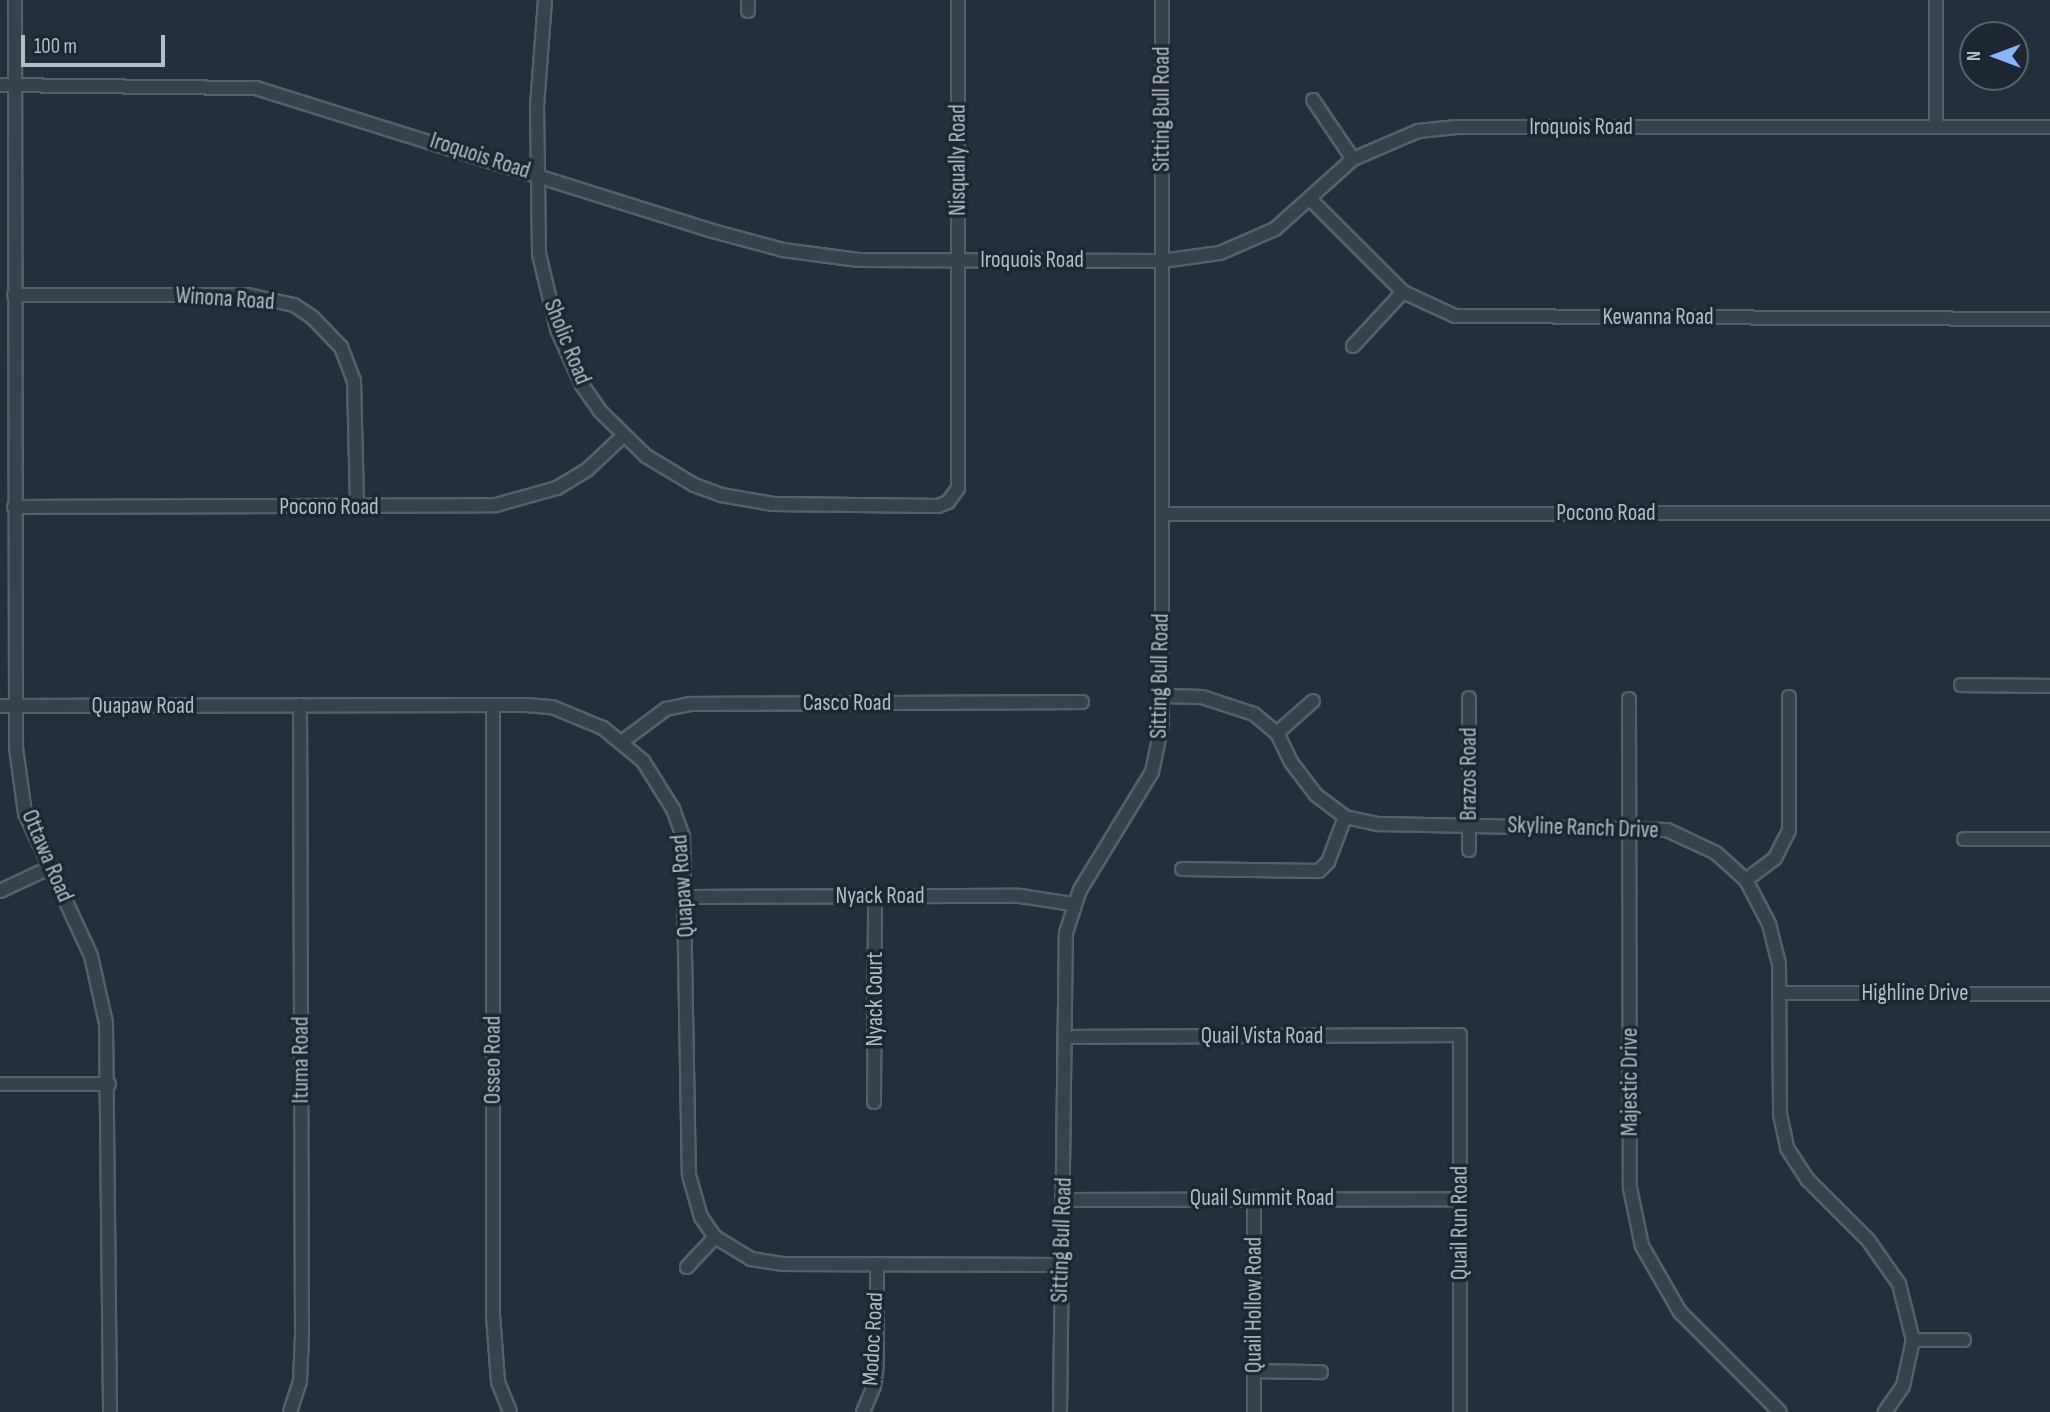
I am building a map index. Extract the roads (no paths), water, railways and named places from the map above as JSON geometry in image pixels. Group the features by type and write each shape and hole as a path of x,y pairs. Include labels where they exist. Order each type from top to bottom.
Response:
{"street":[{"name":"Ottawa Road","path":"15,0 15,706 25,813 91,956 100,987 109,1084 110,1412"},
{"name":"Sholic Road","path":"545,0 537,174 540,254 557,329 582,385 623,436 694,485 750,501 937,506 948,502 958,488"},
{"name":"Nisqually Road","path":"958,0 958,488"},
{"name":"Sitting Bull Road","path":"1060,1412 1060,1265 1065,1200 1065,946 1073,904 1152,772 1160,742 1162,0"},
{"path":"1936,0 1936,126"},
{"name":"Iroquois Road","path":"0,85 256,88 793,253 858,260 1163,261 1248,244 1275,229 1353,159 1419,131 1457,127 2050,127"},
{"path":"1313,100 1353,159"},
{"name":"Kewanna Road","path":"1310,199 1403,292 1455,316 2050,319"},
{"path":"1353,346 1403,292"},
{"name":"Winona Road","path":"14,295 248,296 293,305 312,317 341,347 355,381 356,507"},
{"name":"Pocono Road","path":"14,507 464,507 531,499 587,470 623,436"},
{"name":"Pocono Road","path":"1162,514 2050,513"},
{"path":"1961,685 2050,686"},
{"name":"Skyline Ranch Drive","path":"1162,696 1220,702 1254,713 1277,733 1291,762 1317,796 1345,817 1379,824 1629,826 1667,830 1716,853 1746,880 1769,925 1779,964 1780,1114 1787,1148 1808,1180 1868,1240 1899,1284 1913,1340 1903,1386 1885,1412"},
{"path":"1746,880 1775,858 1789,830 1789,697"},
{"name":"Brazos Road","path":"1469,698 1469,850"},
{"name":"Majestic Drive","path":"1629,699 1630,1188 1642,1246 1680,1312 1780,1412"},
{"path":"1277,733 1313,701"},
{"name":"Casco Road","path":"623,741 666,709 689,704 1082,702"},
{"name":"Ituma Road","path":"290,1412 300,1381 302,1336 300,705"},
{"name":"Osseo Road","path":"493,705 493,1315 498,1382 510,1412"},
{"name":"Quapaw Road","path":"0,706 552,707 623,741 643,761 673,809 683,837 687,897 689,1175 701,1217 715,1237 734,1251 763,1261 1060,1265"},
{"path":"1182,869 1319,871 1328,862 1345,817"},
{"path":"1964,839 2050,839"},
{"path":"0,891 49,868"},
{"name":"Nyack Road","path":"687,897 1020,897 1073,904"},
{"name":"Nyack Court","path":"874,1102 875,897"},
{"name":"Highline Drive","path":"1779,993 2050,994"},
{"name":"Quail Vista Road","path":"1065,1037 1460,1035"},
{"name":"Quail Run Road","path":"1460,1035 1460,1412"},
{"path":"0,1084 109,1084"},
{"name":"Quail Summit Road","path":"1065,1200 1254,1197 1460,1199"},
{"name":"Quail Hollow Road","path":"1254,1197 1254,1412"},
{"path":"687,1267 715,1237"},
{"name":"Modoc Road","path":"863,1412 874,1386 877,1365 877,1264"},
{"path":"1913,1340 1964,1340"},
{"path":"1254,1371 1321,1372"}]}
